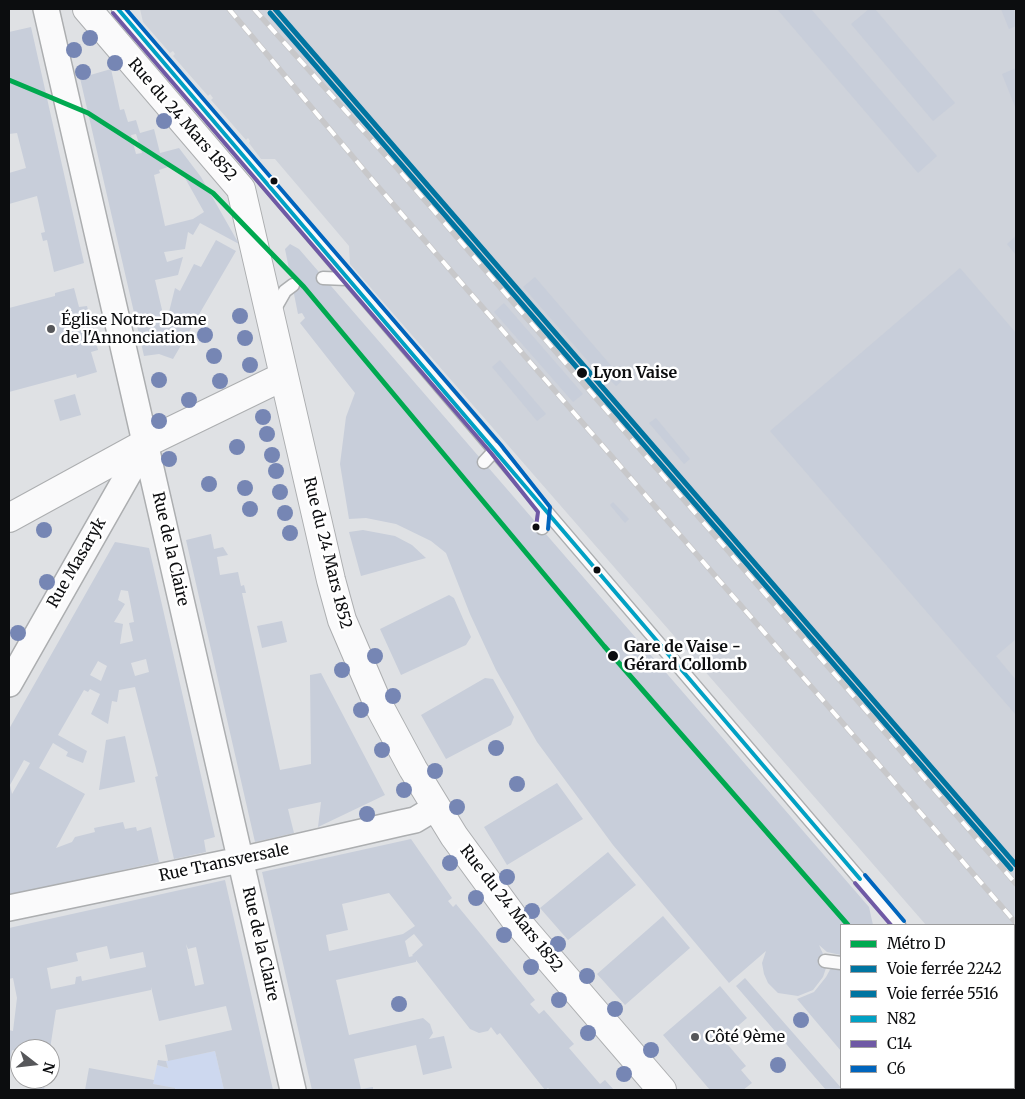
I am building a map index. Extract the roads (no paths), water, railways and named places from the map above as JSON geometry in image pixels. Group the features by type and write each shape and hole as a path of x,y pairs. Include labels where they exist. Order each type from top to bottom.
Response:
{"street":[{"name":"Rue de la Claire","path":"46,9 293,1090"},
{"name":"Rue du 24 Mars 1852","path":"87,9 241,189 330,580 342,620 378,704 435,808 514,918 662,1090"},
{"path":"9,518 146,443 284,376"},
{"name":"Rue Masaryk","path":"9,684 146,443"},
{"name":"Rue Transversale","path":"9,908 240,860 415,820 435,808"}],"lane":[{"path":"118,9 496,450 853,879 898,924"},
{"path":"322,278 348,279"},
{"path":"270,317 284,290 293,285"},
{"path":"484,462 496,450"},
{"path":"542,528 544,510"},
{"path":"825,961 840,963"}],"railway":[{"path":"229,9 374,182 1016,923"},
{"path":"254,9 396,167 1016,884"}],"metro line":[{"name":"D","path":"9,80 88,113 213,193 304,287 604,646 847,924"}],"rail line":[{"name":"2242","path":"275,9 1016,865"},
{"name":"5516","path":"270,13 1011,869"}],"place":[{"name":"Église Notre-Dame de l'Annonciation","path":"51,329"},
{"name":"Lyon Vaise","path":"582,373"},
{"name":"Gare de Vaise - Gérard Collomb","path":"613,656"},
{"name":"Côté 9ème","path":"695,1037"}]}
